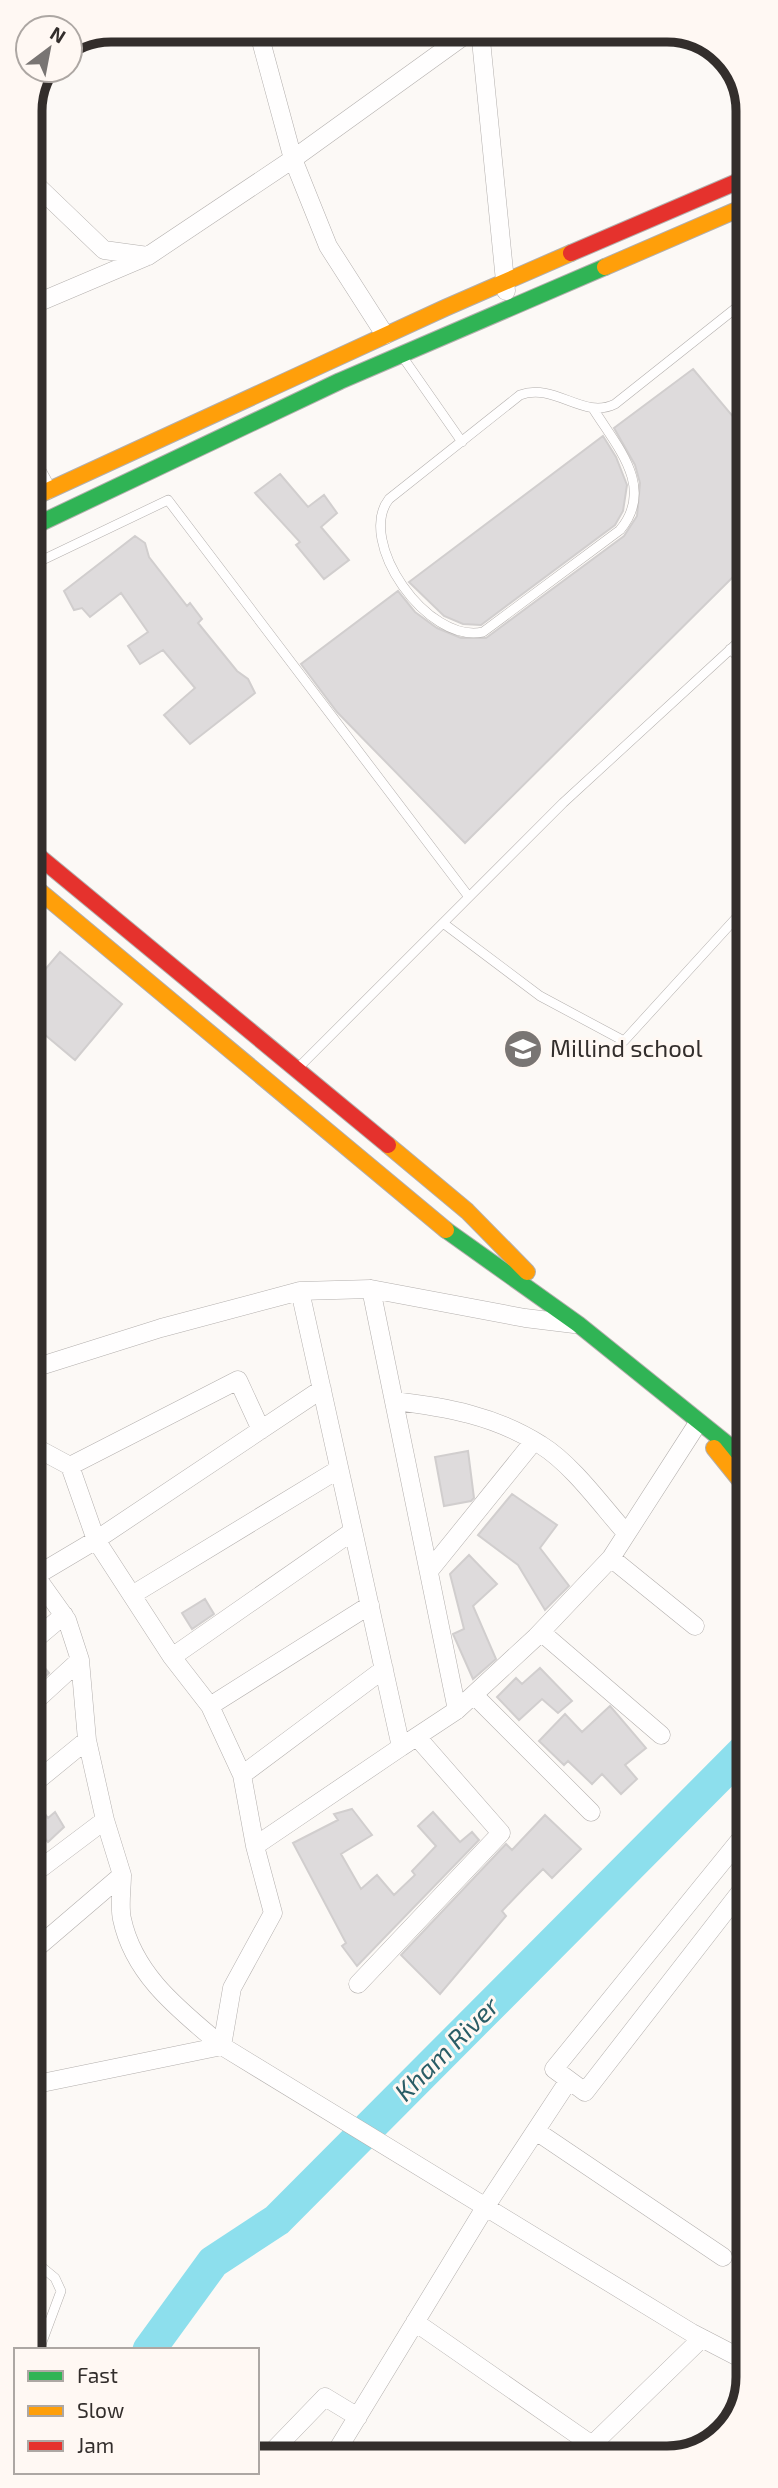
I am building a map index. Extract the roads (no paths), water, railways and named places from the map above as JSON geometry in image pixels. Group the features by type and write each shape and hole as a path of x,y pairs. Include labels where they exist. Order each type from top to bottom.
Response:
{"main road":[{"path":"42,493 385,335 736,182"},
{"path":"42,522 401,355 736,210"},
{"path":"42,859 467,1211 578,1324"},
{"path":"42,893 444,1228 578,1324 736,1451"},
{"path":"676,1403 736,1475"}],"street":[{"path":"261,42 293,159 328,246 385,335"},
{"path":"42,301 148,256 293,159 455,42"},
{"path":"481,42 508,309"},
{"path":"42,191 104,250 148,256"},
{"path":"42,482 47,491"},
{"path":"371,1289 457,1710"},
{"path":"42,1366 161,1328 300,1291 371,1289 525,1318 578,1324"},
{"path":"300,1291 401,1747"},
{"path":"70,1466 238,1380 261,1430"},
{"path":"42,1569 96,1540 321,1390"},
{"path":"394,1401 452,1408 504,1426 543,1446 585,1486 626,1534"},
{"path":"255,1846 457,1710 541,1632 611,1558 696,1426"},
{"path":"429,1571 534,1441"},
{"path":"42,1451 70,1466 96,1540 172,1657 210,1706 242,1774 255,1846 273,1913 232,1988 222,2046"},
{"path":"132,1595 339,1469"},
{"path":"172,1657 353,1531"},
{"path":"611,1558 695,1626"},
{"path":"42,1586 64,1615 80,1660 87,1740 105,1820 122,1875 121,1919 146,1974 170,2001 222,2046 702,2338 736,2356"},
{"path":"210,1706 370,1605"},
{"path":"42,1634 64,1615"},
{"path":"541,1632 661,1735"},
{"path":"42,1694 80,1660"},
{"path":"242,1774 384,1670"},
{"path":"474,1695 591,1812"},
{"path":"358,1984 501,1833 416,1737"},
{"path":"42,1777 87,1740"},
{"path":"42,1867 105,1820"},
{"path":"736,1845 554,2069 585,2092 736,1897"},
{"path":"42,1943 122,1875"},
{"path":"42,2083 222,2046"},
{"path":"340,2446 486,2206 569,2081"},
{"path":"536,2131 723,2257"},
{"path":"415,2322 589,2446"},
{"path":"601,2446 702,2338"},
{"path":"278,2446 326,2397 358,2417"}],"lane":[{"path":"594,410 615,404 736,308"},
{"path":"401,355 462,442"},
{"path":"530,392 555,394 594,410 628,463 635,482 630,516 620,530 484,632 473,634 449,628 436,621 410,599 390,558 381,520 389,499 513,401 530,392"},
{"path":"42,560 168,500 469,897"},
{"path":"277,1089 563,803 736,644"},
{"path":"730,649 736,655"},
{"path":"443,922 540,996 624,1041 736,918"},
{"path":"42,2267 55,2278 61,2291 42,2342"}],"waterway":[{"name":"Kham River","path":"150,2348 213,2262 277,2220 736,1759"}],"place":[{"name":"Millind school","path":"523,1049"}]}
